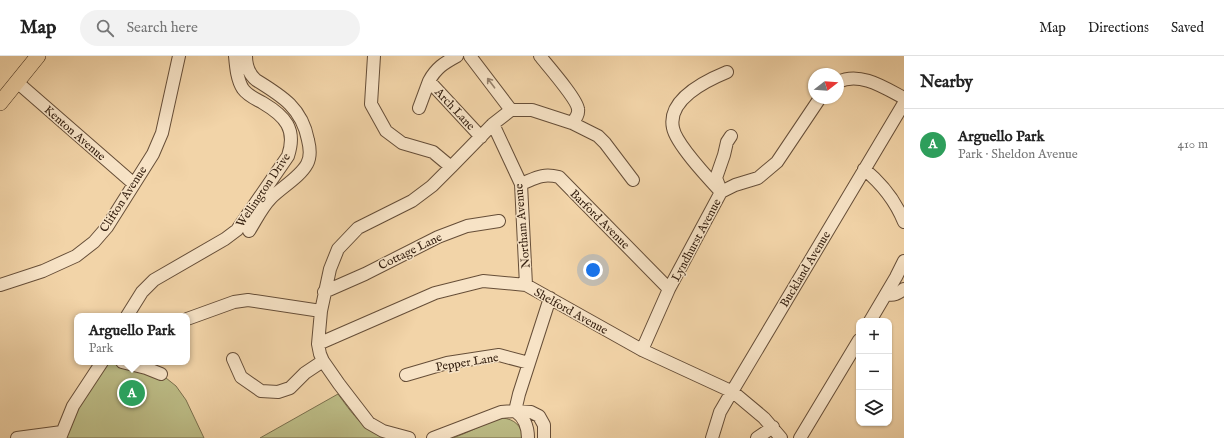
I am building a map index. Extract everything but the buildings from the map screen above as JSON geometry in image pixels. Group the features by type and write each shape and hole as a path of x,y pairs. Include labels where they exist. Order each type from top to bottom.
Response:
{"main road":[{"path":"0,103 38,56"}],"street":[{"name":"Clifton Avenue","path":"0,285 43,270 76,256 94,242 107,227 153,154 162,133 179,56"},
{"name":"Wellington Drive","path":"129,313 142,292 154,280 237,230 288,156 291,146 291,133 287,123 278,112 250,96 243,88 237,75 235,56"},
{"path":"246,56 248,69 252,77 282,97 298,113 306,127 310,149 308,163 302,171 270,199 249,231"},
{"path":"374,56 371,104 386,132 402,143 433,152 451,168"},
{"name":"Arch Lane","path":"419,108 434,72 446,62 457,56"},
{"path":"470,56 511,110"},
{"path":"540,56 572,97 578,108 578,116 572,123"},
{"path":"721,192 679,142 673,129 672,118 674,110 689,94 700,85 726,72"},
{"path":"844,80 858,78 878,84 904,98"},
{"name":"Arch Lane","path":"430,81 481,137"},
{"name":"Kenton Avenue","path":"17,82 134,184"},
{"name":"Buckland Avenue","path":"712,438 720,412 904,103"},
{"name":"Lyndhurst Avenue","path":"642,350 670,289 721,192 735,185 758,178 769,169 776,162 816,104"},
{"path":"282,116 293,107"},
{"path":"409,438 383,431 369,423 354,405 323,361 318,344 320,310 330,269 338,249 358,228 412,201 432,186 493,124 511,110 532,110 572,123 598,136 633,180"},
{"name":"Northam Avenue","path":"493,124 521,184 526,285"},
{"path":"721,192 716,178 727,142 731,136"},
{"path":"864,170 881,185 897,208 904,222"},
{"name":"Barford Avenue","path":"521,184 539,176 549,175 559,177 670,289"},
{"name":"Cottage Lane","path":"324,292 365,274 438,237 467,226 499,221"},
{"path":"872,318 904,261"},
{"name":"Shelford Avenue","path":"318,344 435,293 483,282 526,285 642,350 733,392 754,409 781,438"},
{"path":"886,294 893,295 904,290"},
{"path":"516,411 529,362 550,298"},
{"path":"190,318 234,302 248,300 320,310"},
{"path":"800,438 856,345"},
{"name":"Pepper Lane","path":"406,375 447,363 499,355 529,362"},
{"path":"233,359 241,377 261,391 278,392 290,388 305,373 323,361"},
{"path":"17,438 61,435 73,406 100,365"},
{"path":"134,365 161,374"},
{"path":"516,411 521,414 527,426 528,438"},
{"path":"433,438 501,412 516,411 531,412 539,416 544,425 544,438"},
{"path":"757,438 773,428"}],"green space":[{"path":"100,365 136,365 161,374 176,386 186,400 204,438 60,438"},
{"path":"338,394 358,420 377,435 385,438 260,438"},
{"path":"502,418 517,424 524,438 453,438 490,422"}],"place":[{"name":"Arguello Park","path":"132,393"}]}
